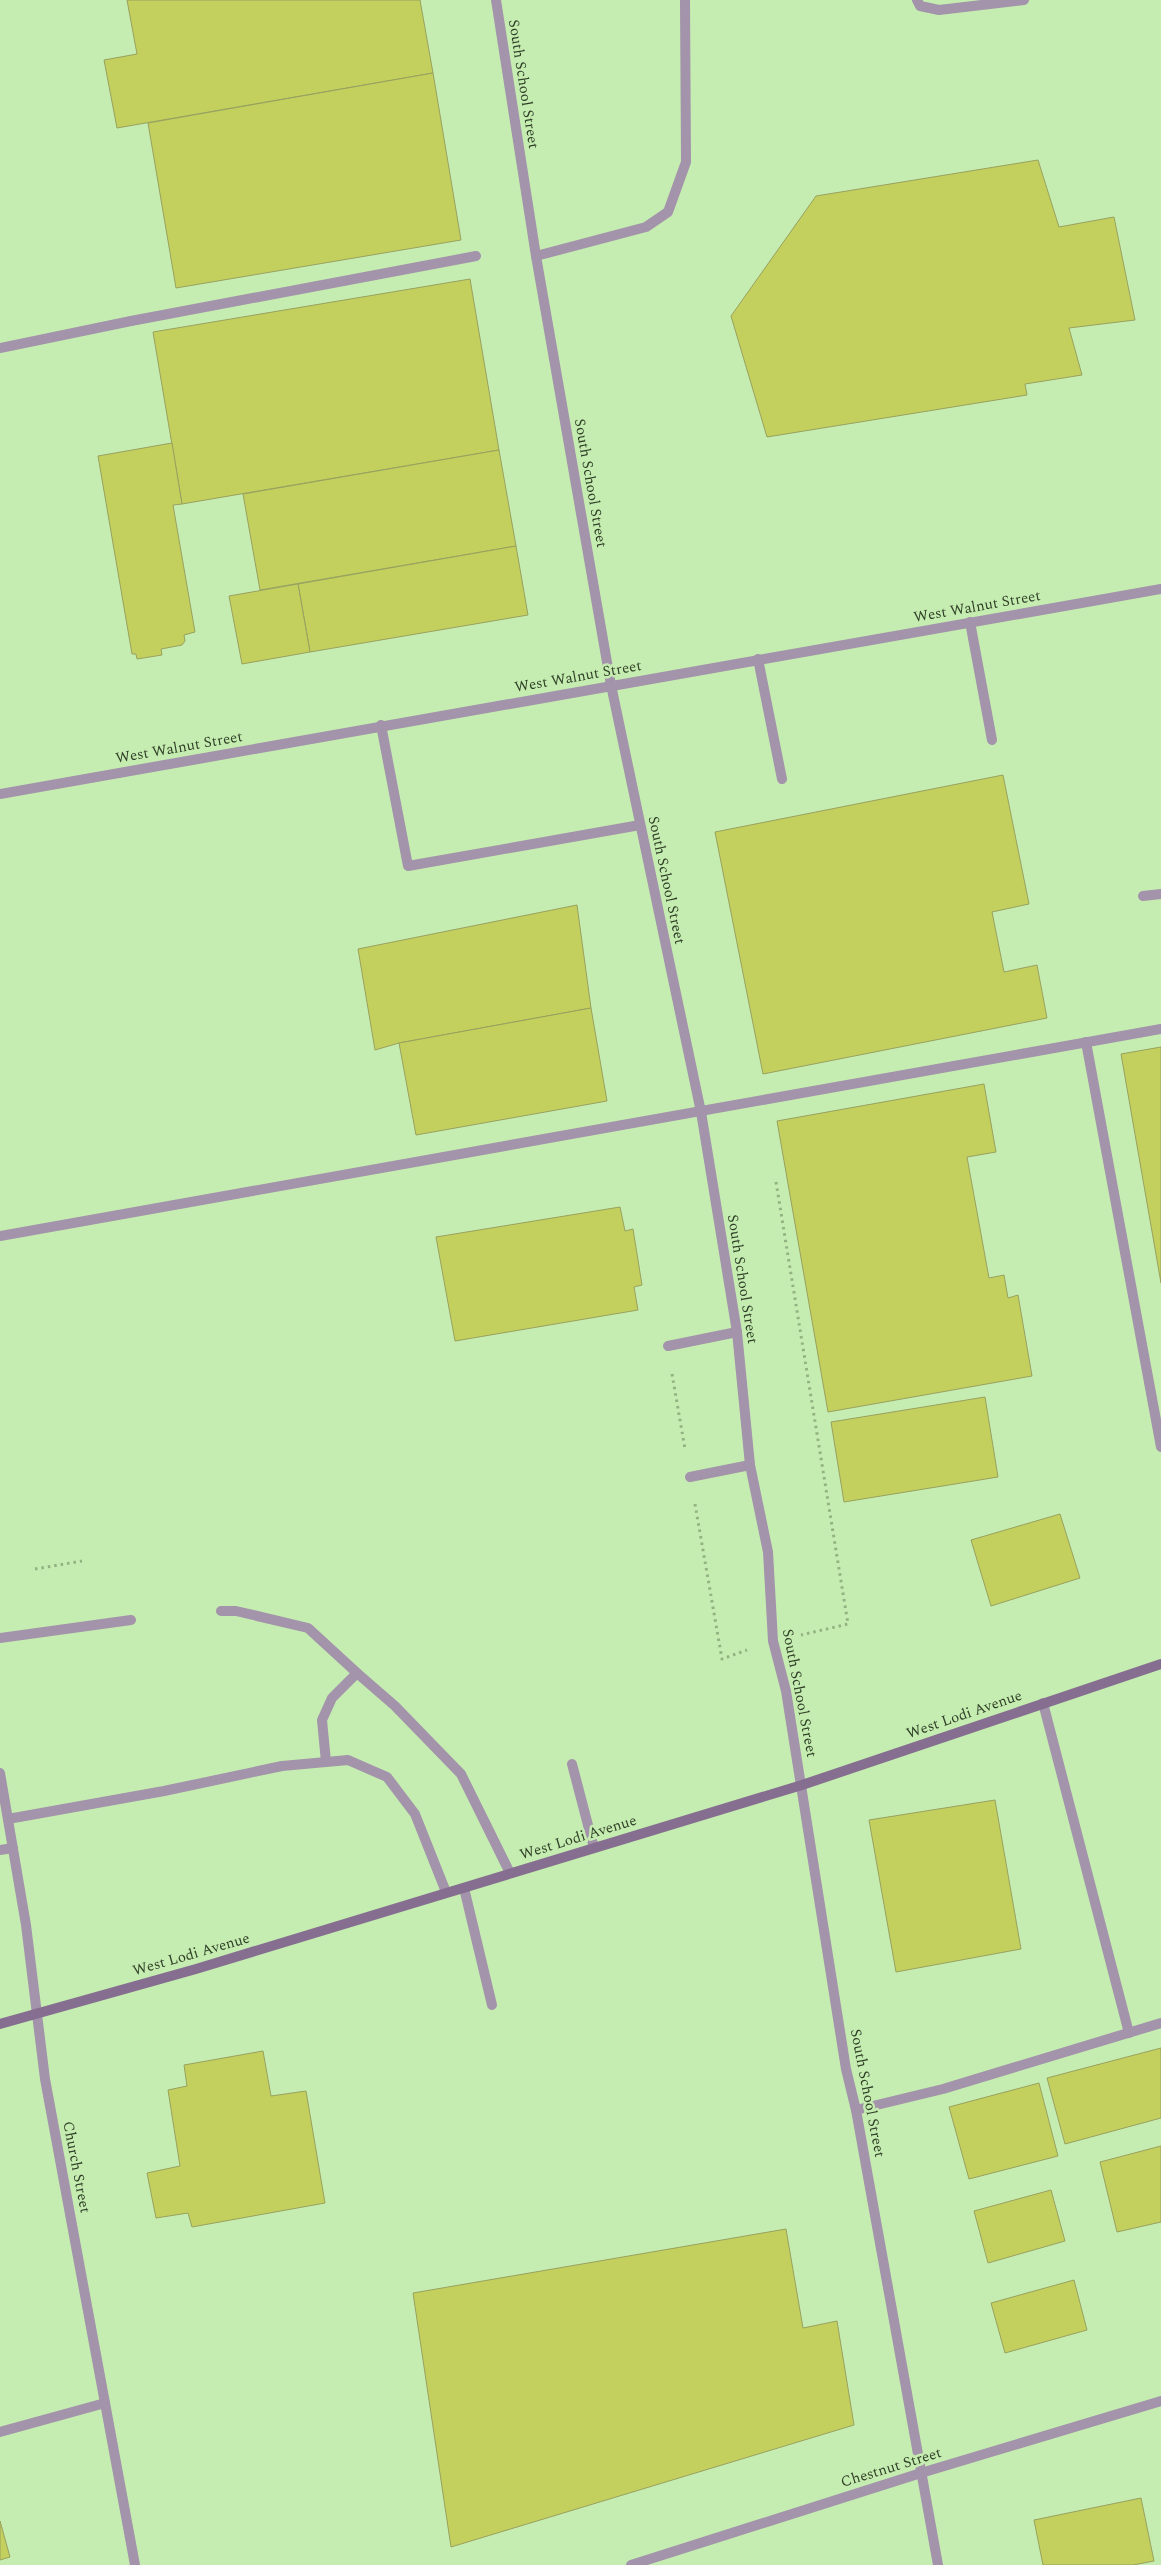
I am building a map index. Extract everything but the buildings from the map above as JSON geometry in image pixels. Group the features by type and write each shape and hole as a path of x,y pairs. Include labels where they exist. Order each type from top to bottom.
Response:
{"main road":[{"name":"West Lodi Avenue","path":"0,2024 464,1888 802,1785 1161,1664"}],"street":[{"name":"South School Street","path":"496,0 536,256 611,685 701,1112 737,1332 750,1465 768,1552 773,1641 786,1691 846,2069 856,2110 938,2565"},
{"path":"536,256 646,227 668,212 686,162 685,0"},
{"path":"916,0 920,6 939,10 1024,0"},
{"path":"0,348 131,321 476,256"},
{"name":"West Walnut Street","path":"0,794 381,725 1161,589"},
{"path":"970,622 992,740"},
{"path":"758,659 782,779"},
{"path":"381,725 408,866 640,825"},
{"path":"1143,896 1161,894"},
{"path":"0,1236 1161,1029"},
{"path":"1086,1042 1161,1447"},
{"path":"668,1346 737,1332"},
{"path":"690,1478 750,1465"},
{"path":"221,1611 236,1611 308,1628 395,1706 461,1774 510,1873"},
{"path":"0,1638 131,1620"},
{"path":"326,1762 322,1720 332,1698 358,1673"},
{"path":"1043,1703 1129,2033"},
{"path":"8,1819 164,1791 282,1766 348,1760 387,1777 415,1814 446,1892"},
{"path":"572,1764 594,1848"},
{"name":"Church Street","path":"0,1772 26,1925 45,2079 135,2565"},
{"path":"0,1850 13,1848"},
{"path":"464,1888 492,2004"},
{"path":"856,2110 943,2089 1161,2023"},
{"name":"Chestnut Street","path":"631,2565 921,2472 1161,2400"},
{"path":"0,2432 105,2403"}],"path":[{"path":"668,1346 690,1478"},
{"path":"35,1569 82,1560"}]}
